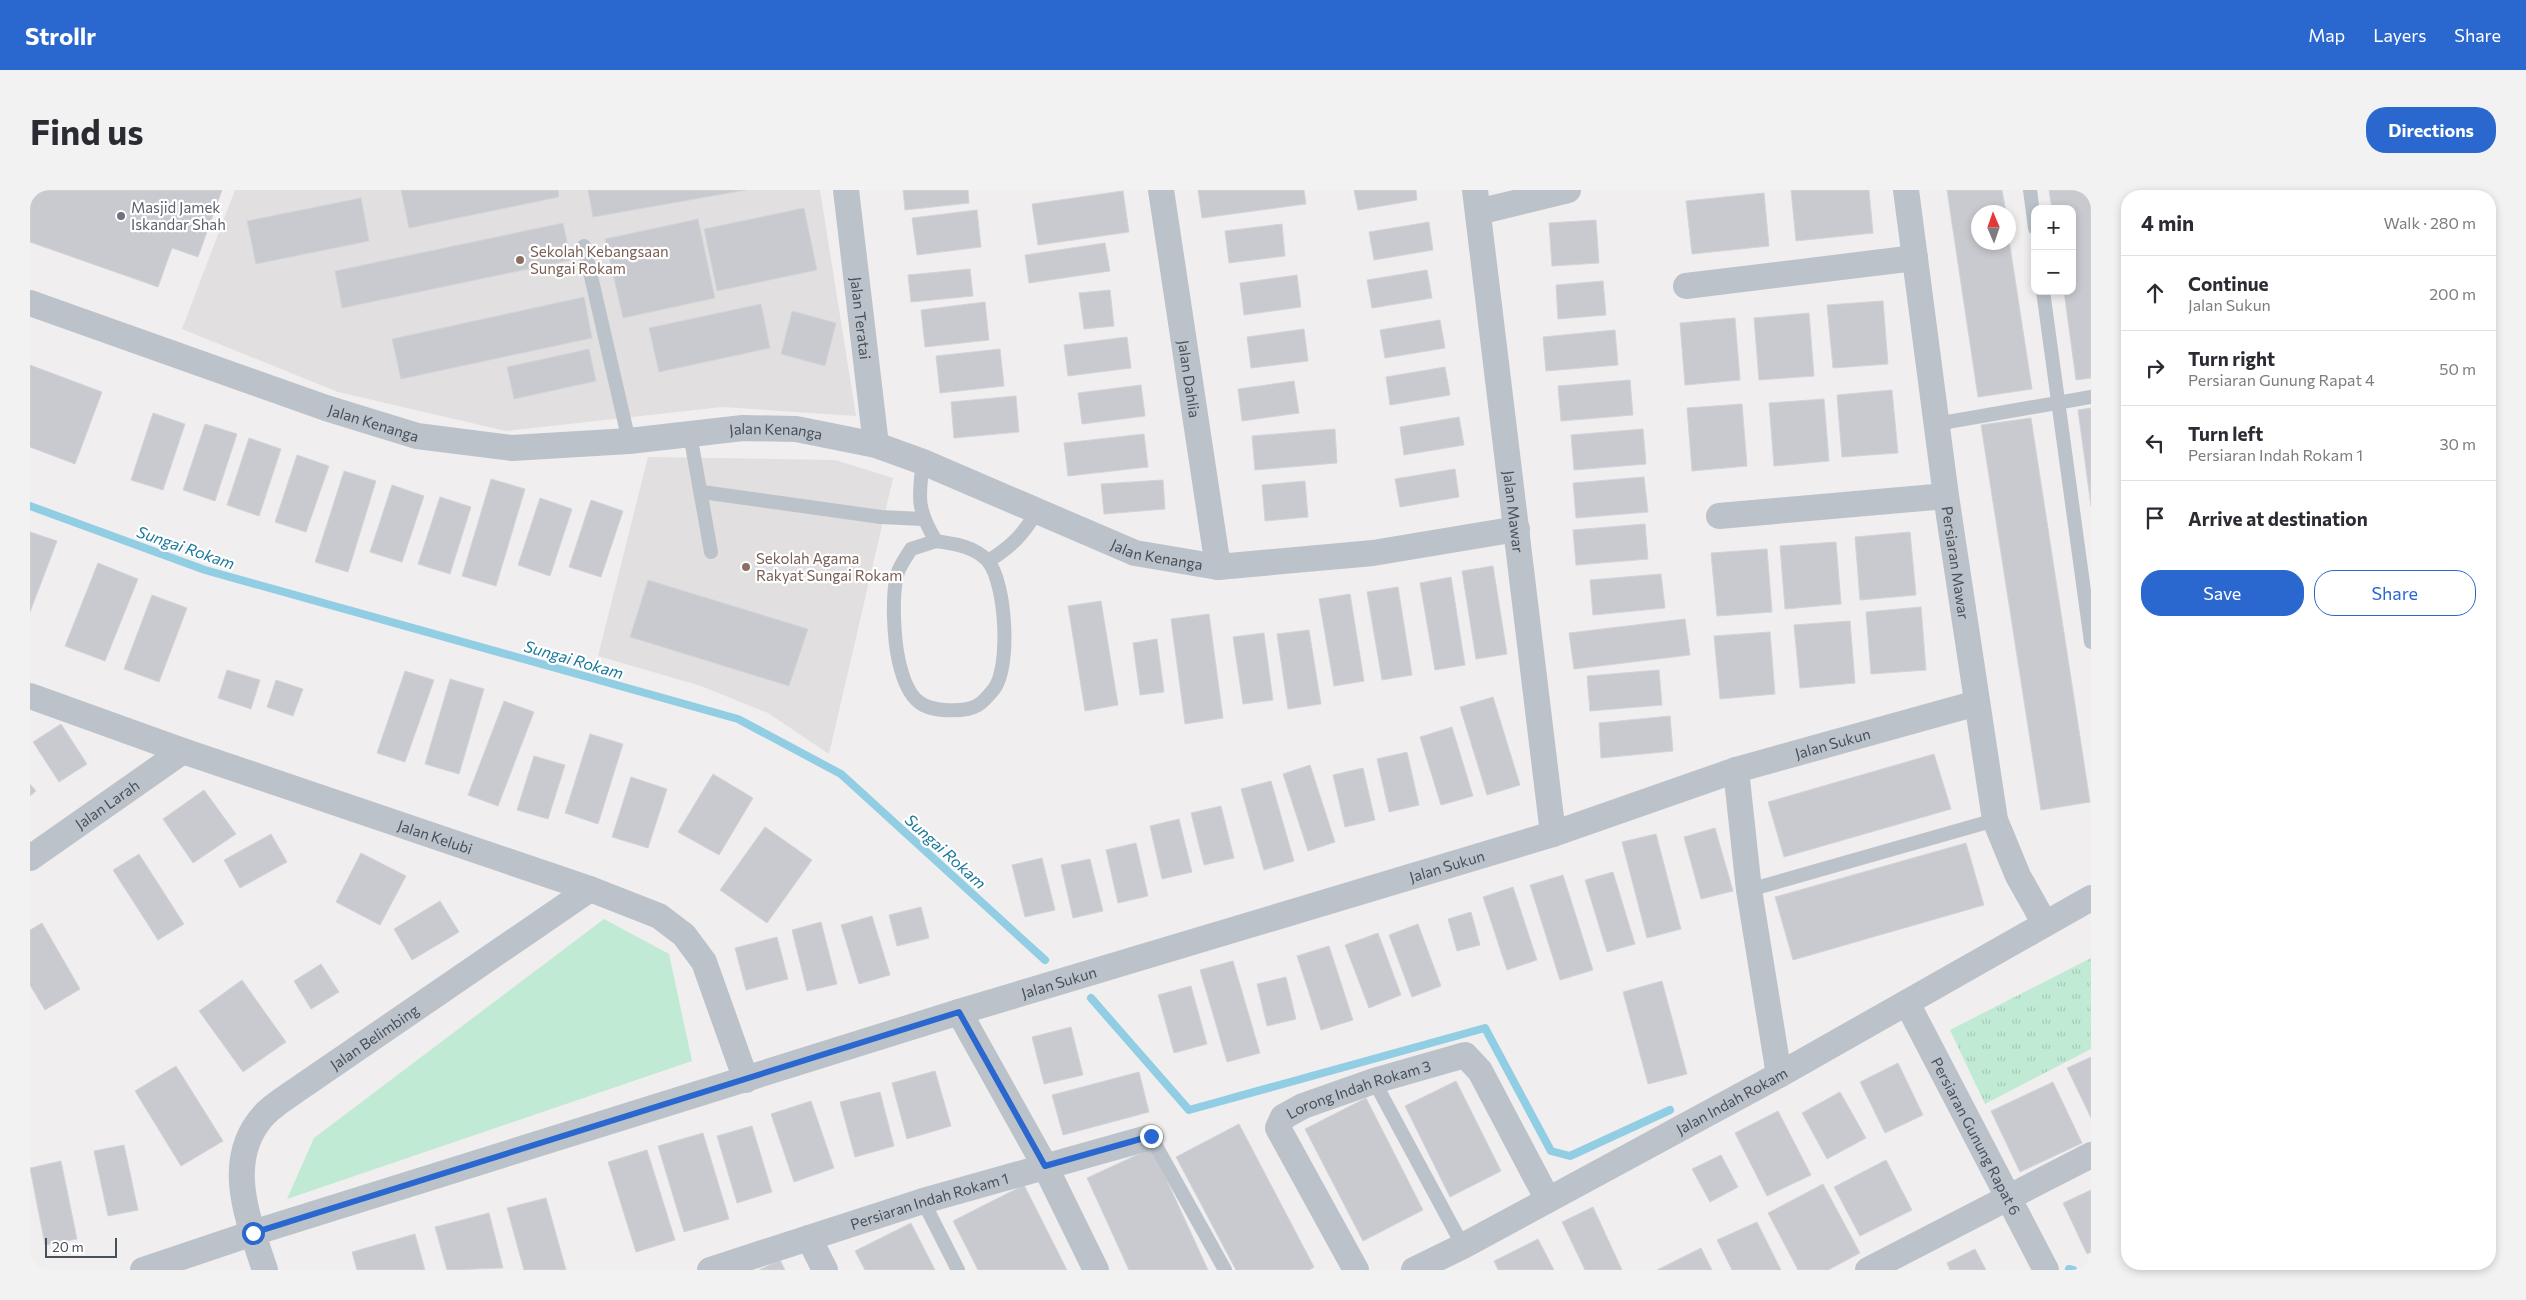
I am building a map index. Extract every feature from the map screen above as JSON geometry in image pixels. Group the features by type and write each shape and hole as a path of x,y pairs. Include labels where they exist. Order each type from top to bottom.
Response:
{"street":[{"name":"Jalan Teratai","path":"846,190 876,445"},
{"name":"Jalan Dahlia","path":"1161,190 1218,568"},
{"path":"1477,201 1568,190"},
{"name":"Persiaran Mawar","path":"1906,190 1946,496 1996,820 2018,876 2045,924"},
{"name":"Jalan Mawar","path":"1477,201 1552,834"},
{"path":"1686,286 1915,258"},
{"name":"Jalan Kenanga","path":"30,303 326,408 417,436 512,448 629,441 743,428 796,429 876,445 922,462 1135,553 1218,568 1373,553 1517,528"},
{"path":"1719,516 1946,496"},
{"name":"Jalan Kelubi","path":"30,696 183,751 590,889 659,916 684,935 704,962 746,1080"},
{"name":"Jalan Sukun","path":"143,1270 253,1233 959,1012 1552,834 1736,770 1977,703"},
{"name":"Jalan Larah","path":"30,858 183,751"},
{"path":"1736,770 1749,890 1779,1075"},
{"name":"Jalan Belimbing","path":"264,1270 240,1181 246,1142 265,1114 298,1089 590,889"},
{"name":"Jalan Indah Rokam","path":"1414,1270 1463,1246 1779,1075 2091,898"},
{"name":"Persiaran Gunung Rapat 6","path":"1907,1003 2046,1270"},
{"path":"959,1012 1045,1166 1096,1270"},
{"name":"Lorong Indah Rokam 3","path":"1356,1270 1278,1128 1283,1117 1303,1106 1374,1081 1465,1055 1480,1071 1548,1200"},
{"name":"Persiaran Indah Rokam 1","path":"710,1270 923,1201 1151,1136"},
{"path":"1868,1270 2091,1156"},
{"path":"810,1238 825,1270"}],"lane":[{"path":"2030,190 2032,205"},
{"path":"584,246 629,441"},
{"path":"2044,295 2091,642"},
{"path":"1936,424 2058,401 2091,397"},
{"path":"690,434 702,492 711,552"},
{"path":"922,462 918,493 922,519 936,541"},
{"path":"702,492 881,517 922,519"},
{"path":"988,561 1008,549 1026,531 1037,511"},
{"path":"936,541 966,545 988,561 998,582 1004,636 1003,665 995,688 977,706 946,711 920,703 907,686 899,662 894,595 898,572 911,548 936,541"},
{"path":"1749,890 1996,820"},
{"path":"1374,1081 1463,1246"},
{"path":"1151,1136 1225,1270"},
{"path":"923,1201 958,1270"}],"shaded area":[{"name":"Sekolah Kebangsaan Sungai Rokam","path":"235,190 820,190 856,416 722,407 506,431 338,392 182,329"},
{"name":"Sekolah Agama Rakyat Sungai Rokam","path":"648,457 835,460 893,478 829,754 768,713 701,686 598,656"}],"green space":[{"path":"604,919 669,954 692,1061 287,1199 314,1138"},
{"path":"2091,958 2091,1049 1985,1104 1950,1030"}],"building":[{"name":"Masjid Jamek Iskandar Shah","path":"30,190 222,190 198,257 172,248 158,287 30,242"},
{"path":"401,190 558,190 559,197 409,228"},
{"path":"588,190 746,190 593,217"},
{"path":"903,190 968,190 969,203 905,210"},
{"path":"1198,190 1304,190 1306,204 1202,218"},
{"path":"1354,190 1416,190 1417,200 1358,210"},
{"path":"1791,190 1869,190 1873,233 1796,241"},
{"path":"1947,190 2002,190 2005,205 1971,205 1971,250 2011,250 2032,389 1978,397"},
{"path":"2049,190 2091,190 2091,378 2076,380 2065,295 2076,295 2076,205 2051,205"},
{"path":"1123,191 1129,232 1038,245 1032,204"},
{"path":"1764,193 1769,246 1692,254 1686,201"},
{"path":"361,198 369,241 256,264 247,221"},
{"path":"804,208 817,270 717,291 704,229"},
{"path":"977,210 981,247 917,255 912,218"},
{"path":"698,219 715,298 623,318 605,239"},
{"path":"1596,220 1599,263 1552,266 1549,223"},
{"path":"1429,222 1433,250 1374,260 1369,232"},
{"path":"563,223 571,260 342,308 335,271"},
{"path":"1282,224 1285,256 1229,263 1225,231"},
{"path":"1105,243 1110,271 1029,283 1025,255"},
{"path":"970,269 973,296 911,302 908,275"},
{"path":"1427,270 1432,298 1372,308 1367,280"},
{"path":"1297,275 1301,307 1244,315 1240,283"},
{"path":"1603,281 1606,315 1558,319 1556,285"},
{"path":"1110,290 1114,326 1084,329 1079,293"},
{"path":"584,297 592,338 401,379 392,339"},
{"path":"1883,301 1888,364 1833,368 1827,305"},
{"path":"985,302 989,340 925,347 921,310"},
{"path":"761,304 770,348 659,372 649,328"},
{"path":"792,311 836,323 825,366 781,354"},
{"path":"1809,313 1814,376 1759,380 1754,318"},
{"path":"1735,318 1740,380 1685,385 1680,323"},
{"path":"1440,320 1445,348 1385,358 1380,330"},
{"path":"1304,329 1308,361 1251,368 1247,337"},
{"path":"1615,330 1618,365 1546,371 1543,337"},
{"path":"1127,337 1131,368 1068,376 1064,345"},
{"path":"589,349 596,381 514,399 507,367"},
{"path":"1000,349 1004,386 940,393 936,356"},
{"path":"30,365 102,392 75,464 30,447"},
{"path":"1445,367 1450,395 1390,405 1386,377"},
{"path":"1630,380 1633,415 1561,421 1558,386"},
{"path":"1294,381 1299,413 1242,421 1238,389"},
{"path":"1141,385 1145,416 1082,424 1078,393"},
{"path":"1892,390 1898,453 1842,457 1837,395"},
{"path":"1016,396 1019,432 954,438 951,402"},
{"path":"1824,399 1829,461 1774,466 1769,403"},
{"path":"1742,404 1747,466 1692,471 1687,408"},
{"path":"2091,408 2091,506 2078,410"},
{"path":"153,413 185,424 163,490 131,480"},
{"path":"1459,417 1464,445 1404,455 1400,427"},
{"path":"2031,418 2090,802 2041,810 1981,425"},
{"path":"205,424 237,434 215,501 183,490"},
{"path":"1335,429 1337,463 1255,470 1252,436"},
{"path":"1643,429 1646,464 1574,470 1571,435"},
{"path":"1144,434 1148,467 1068,476 1064,443"},
{"path":"249,438 281,449 259,516 227,505"},
{"path":"297,455 329,466 306,532 275,522"},
{"path":"1455,469 1459,497 1400,507 1395,479"},
{"path":"344,471 376,481 348,572 315,562"},
{"path":"1644,477 1648,512 1576,518 1573,483"},
{"path":"491,479 525,489 496,586 462,576"},
{"path":"1163,480 1165,509 1104,514 1101,484"},
{"path":"1305,481 1308,517 1265,521 1262,485"},
{"path":"392,485 424,496 402,562 370,552"},
{"path":"440,497 471,507 450,574 418,564"},
{"path":"540,498 572,509 550,576 518,565"},
{"path":"591,500 623,511 601,577 569,567"},
{"path":"1645,524 1648,559 1576,565 1573,530"},
{"path":"30,532 57,541 30,612"},
{"path":"1910,532 1916,595 1860,600 1855,537"},
{"path":"1836,542 1841,604 1785,609 1780,546"},
{"path":"1767,549 1772,612 1717,616 1711,553"},
{"path":"98,563 138,579 105,661 65,646"},
{"path":"1493,566 1507,654 1476,659 1462,571"},
{"path":"1661,574 1665,608 1593,615 1590,580"},
{"path":"1451,577 1465,665 1435,670 1420,583"},
{"path":"648,580 808,629 789,686 630,637"},
{"path":"1398,587 1412,675 1382,680 1367,592"},
{"path":"1350,594 1364,681 1334,686 1319,599"},
{"path":"152,595 187,608 159,682 124,669"},
{"path":"1101,601 1118,705 1085,711 1068,606"},
{"path":"1921,607 1926,670 1871,674 1866,612"},
{"path":"1209,614 1223,718 1185,724 1171,619"},
{"path":"1685,619 1690,655 1574,669 1569,633"},
{"path":"1850,621 1855,683 1800,688 1794,625"},
{"path":"1309,630 1321,704 1288,709 1277,634"},
{"path":"1770,632 1775,694 1720,699 1714,636"},
{"path":"1264,633 1273,700 1243,704 1233,637"},
{"path":"1157,639 1164,692 1140,695 1133,643"},
{"path":"227,670 260,680 251,709 218,698"},
{"path":"1659,670 1662,705 1590,711 1587,676"},
{"path":"405,671 434,680 405,762 377,753"},
{"path":"450,679 484,689 459,774 425,764"},
{"path":"276,680 303,689 293,716 267,707"},
{"path":"1493,697 1520,785 1487,795 1460,707"},
{"path":"504,701 534,712 498,806 468,795"},
{"path":"1670,716 1673,751 1601,758 1599,723"},
{"path":"61,724 87,764 59,782 33,742"},
{"path":"1452,727 1473,796 1441,805 1420,737"},
{"path":"590,734 623,744 598,824 565,813"},
{"path":"1407,752 1419,805 1389,812 1377,759"},
{"path":"1934,754 1951,809 1784,857 1768,802"},
{"path":"534,756 565,765 548,819 517,810"},
{"path":"1310,765 1335,842 1308,851 1283,774"},
{"path":"1363,768 1375,820 1345,827 1333,775"},
{"path":"713,774 753,798 719,855 678,832"},
{"path":"631,777 667,789 648,848 612,837"},
{"path":"1271,781 1294,861 1264,870 1241,789"},
{"path":"30,784 36,791 30,796"},
{"path":"204,790 236,834 193,863 163,819"},
{"path":"1221,806 1234,858 1204,865 1191,813"},
{"path":"1179,819 1192,872 1162,879 1150,826"},
{"path":"765,827 812,860 767,923 720,890"},
{"path":"1715,828 1733,891 1701,899 1684,837"},
{"path":"271,834 287,862 240,888 224,860"},
{"path":"1656,834 1681,929 1647,938 1622,842"},
{"path":"1136,843 1148,896 1118,903 1106,850"},
{"path":"1966,843 1984,905 1793,960 1775,897"},
{"path":"361,853 406,876 380,925 336,902"},
{"path":"139,854 184,924 158,940 113,870"},
{"path":"1042,858 1055,910 1025,917 1012,865"},
{"path":"1090,859 1103,911 1073,918 1061,865"},
{"path":"1613,872 1635,944 1607,952 1585,880"},
{"path":"1563,875 1593,970 1560,980 1530,885"},
{"path":"1513,887 1537,960 1507,970 1483,897"},
{"path":"440,901 459,932 412,960 394,929"},
{"path":"921,907 929,938 897,946 889,915"},
{"path":"1471,912 1480,945 1457,951 1448,919"},
{"path":"872,916 890,975 859,984 841,925"},
{"path":"821,922 837,984 807,991 792,930"},
{"path":"42,923 80,989 45,1010 30,985 30,930"},
{"path":"1418,924 1441,986 1412,997 1389,935"},
{"path":"1378,933 1401,995 1369,1008 1345,945"},
{"path":"777,937 788,979 746,990 735,948"},
{"path":"1329,946 1353,1020 1321,1030 1297,956"},
{"path":"1233,961 1260,1053 1227,1062 1200,970"},
{"path":"321,964 339,992 311,1009 294,981"},
{"path":"1286,977 1296,1019 1267,1026 1257,984"},
{"path":"242,980 286,1042 243,1072 199,1011"},
{"path":"1662,981 1687,1074 1648,1084 1623,992"},
{"path":"1191,986 1207,1044 1174,1053 1158,995"},
{"path":"1071,1027 1083,1075 1044,1084 1032,1037"},
{"path":"2091,1057 2091,1118 2067,1068"},
{"path":"1898,1063 1923,1115 1885,1133 1860,1082"},
{"path":"176,1066 223,1141 181,1166 135,1091"},
{"path":"935,1071 951,1126 907,1139 892,1083"},
{"path":"1139,1072 1149,1112 1063,1135 1052,1095"},
{"path":"1456,1081 1501,1171 1450,1197 1405,1106"},
{"path":"2053,1082 2082,1143 2020,1172 1991,1111"},
{"path":"880,1092 894,1146 855,1157 840,1102"},
{"path":"1840,1092 1866,1138 1827,1159 1802,1113"},
{"path":"1366,1098 1423,1210 1363,1241 1305,1129"},
{"path":"811,1101 834,1168 794,1182 771,1114"},
{"path":"1778,1111 1811,1175 1767,1196 1735,1133"},
{"path":"1239,1124 1314,1267 1309,1270 1236,1270 1176,1157"},
{"path":"752,1126 772,1192 737,1203 717,1136"},
{"path":"703,1133 729,1219 684,1232 658,1146"},
{"path":"124,1145 138,1210 108,1216 94,1151"},
{"path":"1152,1148 1208,1270 1129,1270 1087,1178"},
{"path":"647,1150 675,1240 636,1252 608,1162"},
{"path":"1721,1155 1738,1187 1710,1202 1692,1169"},
{"path":"1886,1160 1912,1210 1860,1236 1834,1187"},
{"path":"61,1161 77,1239 45,1245 30,1168"},
{"path":"1823,1184 1860,1253 1828,1270 1798,1270 1768,1213"},
{"path":"1024,1185 1067,1270 978,1270 953,1221"},
{"path":"2091,1190 2091,1252 2087,1254 2063,1203"},
{"path":"546,1198 566,1270 524,1270 507,1208"},
{"path":"1593,1207 1622,1270 1585,1270 1562,1222"},
{"path":"489,1213 503,1268 447,1270 435,1227"},
{"path":"1757,1222 1781,1270 1732,1270 1717,1240"},
{"path":"911,1223 935,1270 865,1270 855,1251"},
{"path":"415,1234 425,1270 357,1270 352,1252"},
{"path":"1538,1239 1554,1270 1498,1270 1494,1261"},
{"path":"1701,1248 1712,1270 1657,1270"},
{"path":"1975,1249 1986,1270 1950,1270 1947,1263"},
{"path":"780,1260 785,1270 759,1270"}],"waterway":[{"name":"Sungai Rokam","path":"30,506 205,570 738,719 841,774 1045,960"},
{"path":"1091,998 1189,1110 1485,1028 1551,1151 1570,1156 1670,1110"},
{"path":"2069,1269 2073,1270"}],"place":[{"name":"Masjid Jamek Iskandar Shah","path":"121,216"},
{"name":"Sekolah Kebangsaan Sungai Rokam","path":"520,260"},
{"name":"Sekolah Agama Rakyat Sungai Rokam","path":"746,567"}],"route":[{"path":"253,1233 534,1147 959,1012 1045,1166 1151,1136"}]}
